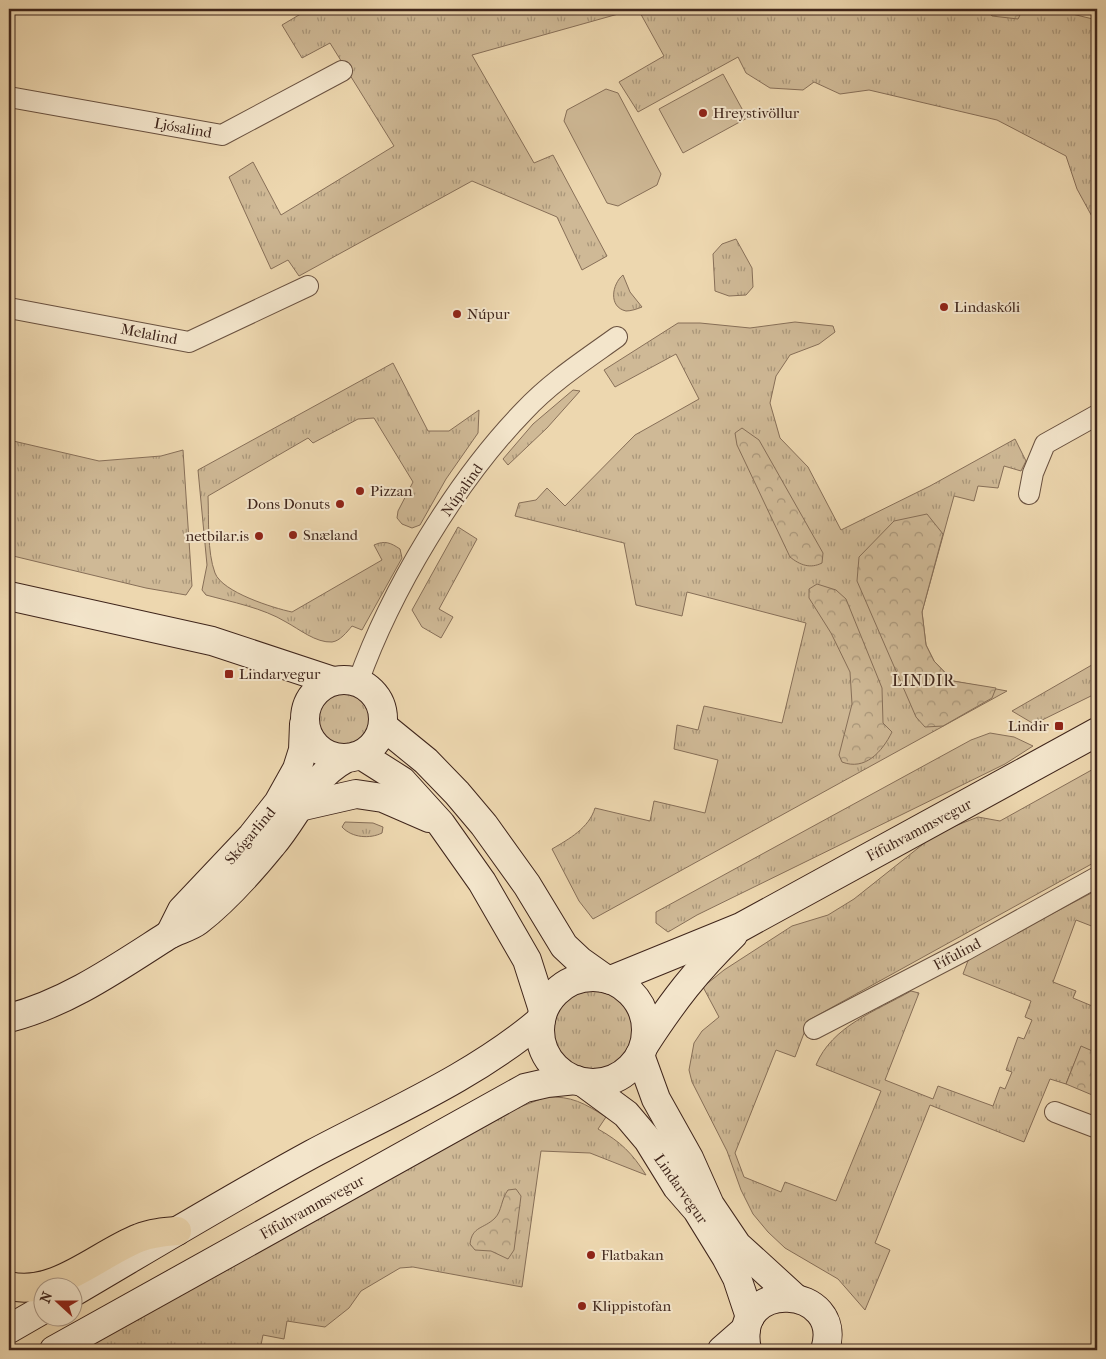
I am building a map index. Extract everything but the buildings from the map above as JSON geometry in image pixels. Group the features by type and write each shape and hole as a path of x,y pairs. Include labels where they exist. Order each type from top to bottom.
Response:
{"highway":[{"path":"9,1286 28,1288 44,1285 63,1278 139,1238 177,1231"}],"street":[{"name":"Ljósalind","path":"9,97 222,135 342,71"},
{"name":"Melalind","path":"9,308 188,342 308,286"},
{"name":"Núpalind","path":"346,682 367,655 411,569 458,491 475,469 524,410 569,372 616,337"},
{"path":"1029,494 1033,473 1045,444 1097,415"},
{"path":"9,596 158,628 230,646 370,689 378,699 383,712 383,726 379,738 353,757"},
{"path":"274,660 298,687 314,745 323,753 353,757 402,781 441,824 482,882 528,960 542,1015 540,1035 544,1050 551,1063 562,1074 580,1082 601,1083 617,1078 630,1068 642,1049 646,1028 640,1005 625,987 580,962 564,946 527,885 484,825 426,761 383,726"},
{"path":"305,716 319,688 346,682"},
{"name":"Skógarlind","path":"169,935 182,910 252,836 278,803 297,769 303,750 305,716"},
{"name":"Fífuhvammsvegur","path":"608,979 741,928 1097,732"},
{"name":"Skógarlind","path":"9,1018 35,1011 124,966 169,935 196,923 222,900 273,845 318,778 332,766 353,757"},
{"path":"299,808 356,794 398,804 441,824"},
{"name":"Fífulind","path":"814,1029 964,951 1097,877"},
{"name":"Fífuhvammsvegur","path":"642,1049 678,993 702,966 741,928"},
{"path":"82,1287 248,1188 452,1080 522,1036 542,1015 551,997 562,987 575,980 589,977 608,979"},
{"name":"Lindarvegur","path":"642,1049 656,1099 689,1158 710,1205 738,1245 794,1297 811,1305 824,1319 827,1331 825,1350"},
{"name":"Fífuhvammsvegur","path":"54,1350 525,1088 547,1083 580,1082"},
{"name":"Lindarvegur","path":"580,1082 626,1114 648,1140 677,1187 697,1210 737,1278 747,1332"},
{"path":"1055,1112 1097,1128"},
{"path":"722,1350 747,1332 758,1307 769,1300 794,1297"},
{"path":"9,1329 32,1316"}],"green space":[{"path":"309,9 636,9 472,55 534,163 553,155 607,256 582,270 557,217 472,181 299,276 288,260 271,269 229,177 253,162 281,215 394,146 330,43 302,58 282,25"},
{"path":"638,9 1068,9 1068,13 1097,20 1097,220 1095,222 1077,189 1066,156 997,120 869,90 840,94 814,82 803,90 770,88 746,73 738,57 638,112 619,82 664,56"},
{"path":"986,9 1023,9 1018,19 992,16"},
{"name":"Hreystivöllur","path":"723,74 747,118 683,153 659,109"},
{"path":"606,89 618,93 661,174 657,185 618,206 607,203 564,121 567,110"},
{"path":"736,239 752,268 753,287 746,295 729,296 715,291 713,254 722,244"},
{"path":"623,275 630,292 642,307 626,311 616,305 614,289"},
{"path":"795,322 833,326 835,332 819,344 790,355 776,376 770,403 780,438 808,467 841,530 930,486 1015,439 1026,461 1021,471 1004,466 998,488 978,486 974,501 954,496 922,612 926,645 934,661 953,681 1007,691 593,919 579,901 552,849 583,827 595,808 650,821 654,801 705,813 718,760 674,749 677,725 698,730 704,706 782,723 806,623 687,592 682,616 636,605 624,543 515,516 519,503 536,500 547,488 565,506 635,435 699,399 676,354 615,387 604,370 678,323 700,323 750,328"},
{"path":"393,363 428,431 449,431 479,410 478,433 446,479 420,525 412,528 402,524 397,518 398,511 413,482 374,418 358,419 313,443 308,438 208,496 209,535 212,565 215,573 227,587 237,593 284,610 292,612 382,560 374,545 388,543 400,549 402,558 362,630 352,626 338,640 326,642 314,638 267,613 206,595 202,590 207,565 198,470"},
{"path":"573,390 580,391 547,428 508,465 503,459 533,424"},
{"path":"742,428 759,440 823,553 822,563 813,566 805,565 790,557 737,445 735,433"},
{"path":"9,440 99,461 161,456 183,450 192,586 186,595 146,588 9,555"},
{"path":"927,514 943,534 922,612 926,645 934,661 953,681 996,688 992,698 943,726 925,727 916,717 857,581 859,557 894,521"},
{"path":"458,527 477,539 439,609 453,617 441,638 422,627 412,610"},
{"path":"817,584 836,590 846,599 882,688 883,723 892,732 878,753 865,762 858,764 842,762 839,755 852,704 850,672 831,633 809,598 809,589"},
{"path":"1097,662 1097,693 1034,724 1012,711"},
{"path":"338,691 348,691 358,695 366,703 370,718 366,733 358,741 348,745 338,745 328,741 320,733 316,723 316,713 320,703 328,695"},
{"path":"990,733 1014,737 1033,746 1005,764 697,915 668,932 656,923 656,912 971,740"},
{"path":"1097,767 1097,861 809,1020 795,1057 776,1050 735,1153 744,1177 781,1192 785,1182 836,1201 881,1091 816,1065 823,1051 856,1021 911,991 919,993 885,1080 933,1099 938,1086 993,1106 1000,1087 1005,1089 1012,1072 1006,1070 1018,1037 1024,1039 1032,1020 1025,1017 1031,1001 963,974 969,958 1097,890 1097,917 1094,927 1076,920 1053,982 1076,991 1073,998 1097,1008 1097,1053 1081,1047 1066,1084 1050,1079 1024,1142 930,1105 875,1243 890,1250 865,1310 838,1279 785,1248 753,1214 741,1190 727,1151 692,1082 689,1070 694,1043 702,1031 719,1017 703,987 724,970 792,926 828,915 854,899 937,833 978,817 1000,821"},
{"path":"345,822 373,823 383,827 382,833 367,837 356,835 342,827"},
{"path":"593,991 608,994 621,1002 629,1015 632,1030 629,1045 621,1058 608,1066 593,1069 578,1066 565,1058 557,1045 554,1030 557,1015 565,1002 578,994"},
{"path":"1081,1046 1097,1053 1097,1097 1066,1084"},
{"path":"546,1097 578,1101 606,1117 598,1129 625,1149 636,1160 646,1175 590,1153 541,1151 522,1287 413,1267 400,1268 361,1291 349,1308 325,1327 287,1321 284,1339 263,1335 260,1350 80,1350 504,1113"},
{"path":"516,1189 521,1196 514,1250 508,1259 491,1251 475,1250 470,1244 473,1234 495,1218 508,1190"}],"place":[{"name":"Hreystivöllur","path":"703,113"},
{"name":"Lindaskóli","path":"944,307"},
{"name":"Núpur","path":"457,314"},
{"name":"Pizzan","path":"360,491"},
{"name":"Dons Donuts","path":"340,504"},
{"name":"Snæland","path":"293,535"},
{"name":"netbilar.is","path":"259,536"},
{"name":"Lindarvegur","path":"229,674"},
{"name":"Lindir","path":"1059,726"},
{"name":"Flatbakan","path":"591,1255"},
{"name":"Klippistofan","path":"582,1306"}],"district":[{"name":"LINDIR","path":"924,680"}]}
